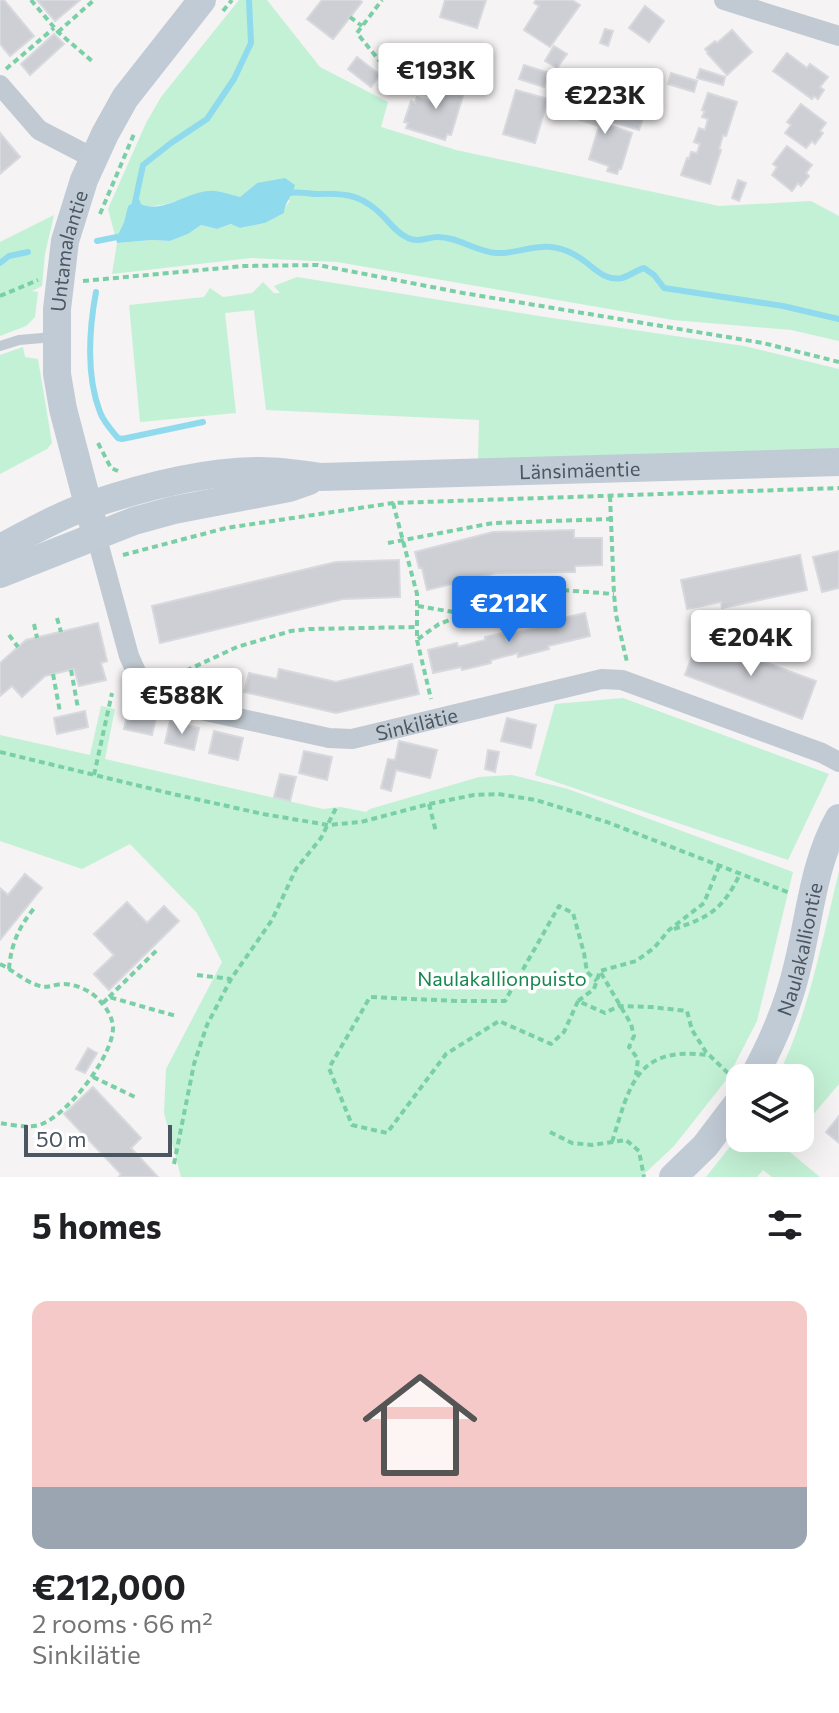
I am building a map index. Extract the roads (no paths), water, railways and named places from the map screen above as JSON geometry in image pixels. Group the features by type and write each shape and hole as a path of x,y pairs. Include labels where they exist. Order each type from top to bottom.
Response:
{"main road":[{"name":"Untamalantie","path":"100,548 63,409 57,374 59,280 65,241 93,158 125,98 212,6"},
{"name":"Länsimäentie","path":"0,548 88,506 177,481 256,471 321,477 839,462"},
{"name":"Länsimäentie","path":"0,574 100,548 134,521 174,510 289,488 321,477"},
{"name":"Naulakalliontie","path":"756,1064 778,1027 786,1004 825,847 839,818"},
{"name":"Naulakalliontie","path":"673,1177 705,1146 726,1113"}],"street":[{"path":"724,0 839,36"},
{"path":"2,78 39,130 93,158"},
{"name":"Sinkilätie","path":"100,548 129,656 138,676 150,690 169,703 329,738 352,739 602,679 622,680 822,753 839,762"}],"lane":[{"path":"0,346 19,340 56,336"}],"water":[{"path":"285,178 295,185 284,213 265,223 240,228 231,224 217,229 201,225 170,241 117,243 128,206 139,199 141,204 157,206 209,191 240,197 257,183"}],"waterway":[{"path":"134,207 143,165 207,119 234,79 251,43 249,0"},
{"path":"289,193 355,197 370,205 399,232 412,239 446,238 497,253 538,247 562,249 610,278 622,278 644,268 664,288 783,306 839,319"},
{"path":"97,241 122,236"},
{"path":"0,263 9,256 28,252"},
{"path":"96,292 90,337 92,383 101,415 110,429 122,439 203,422"}],"park label":[{"name":"Naulakallionpuisto","path":"502,978"}]}
